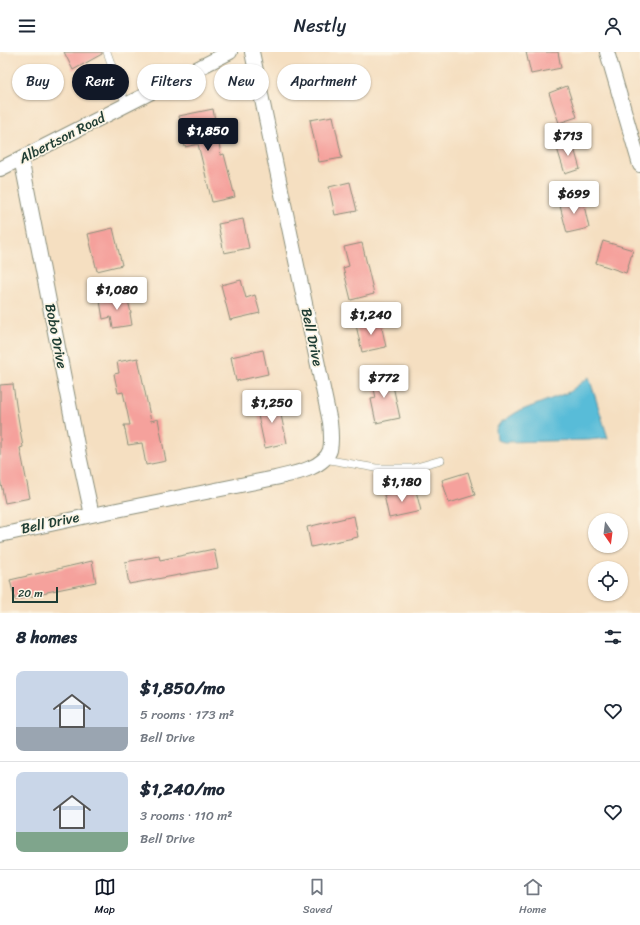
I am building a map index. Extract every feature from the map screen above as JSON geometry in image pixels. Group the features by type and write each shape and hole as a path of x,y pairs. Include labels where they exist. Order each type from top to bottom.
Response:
{"street":[{"name":"Albertson Road","path":"0,169 230,52"},
{"name":"Bell Drive","path":"0,535 295,473 321,462 330,451 332,436 330,422 252,52"},
{"path":"607,52 640,165"},
{"name":"Bobo Drive","path":"21,158 92,515"}],"lane":[{"path":"107,52 126,105"},
{"path":"324,459 376,468 413,468 441,460"}],"water":[{"path":"589,377 608,438 589,440 504,442 497,440 496,429 500,423 517,412 569,392"}],"building":[{"path":"64,52 102,52 102,54 84,64 72,64 72,68"},
{"path":"526,52 558,52 561,68 531,74"},
{"path":"567,86 577,117 559,123 549,93"},
{"path":"213,109 221,155 224,154 235,197 212,202 198,144 185,147 179,116"},
{"path":"333,116 342,158 319,162 310,120"},
{"path":"572,141 580,169 565,174 556,145"},
{"path":"350,182 357,211 335,215 329,187"},
{"path":"582,196 589,228 567,233 559,202"},
{"path":"243,219 249,248 224,253 218,224"},
{"path":"113,228 122,265 97,271 88,234"},
{"path":"603,241 633,250 626,273 596,263"},
{"path":"362,243 374,294 351,300 343,268 349,266 344,247"},
{"path":"241,280 246,298 255,295 260,313 230,320 221,285"},
{"path":"127,296 132,325 113,328 111,317 103,319 100,301"},
{"path":"380,319 386,347 362,352 356,325"},
{"path":"263,350 268,374 236,381 231,357"},
{"path":"138,358 151,421 158,419 166,461 146,465 142,443 128,445 124,425 130,425 123,392 118,393 114,374 119,373 117,362"},
{"path":"390,372 400,418 376,423 371,399 376,398 371,376"},
{"path":"13,384 23,447 20,448 30,498 5,503 0,479 0,385"},
{"path":"278,401 287,443 265,448 256,406"},
{"path":"468,472 475,495 449,503 442,480"},
{"path":"415,487 421,511 389,518 384,495"},
{"path":"354,516 358,537 311,547 307,527"},
{"path":"214,549 218,568 129,584 125,562 159,556 160,560"},
{"path":"92,561 96,582 15,600 10,580"}]}
